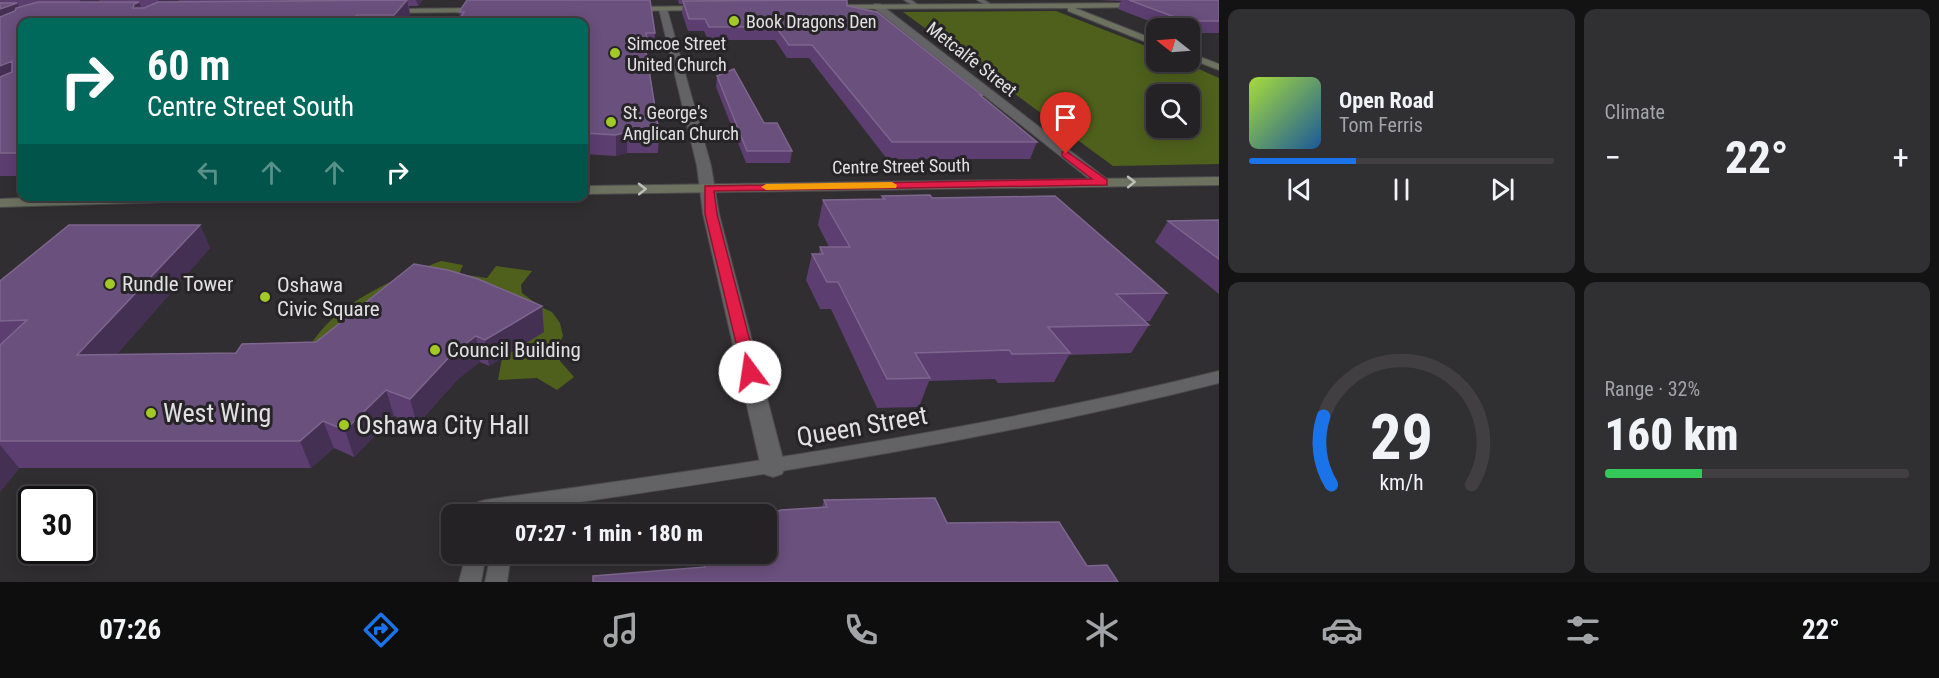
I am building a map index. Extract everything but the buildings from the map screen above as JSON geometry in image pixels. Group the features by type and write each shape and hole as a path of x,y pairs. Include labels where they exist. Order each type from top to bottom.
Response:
{"main road":[{"path":"432,18 447,0"},
{"path":"1050,0 1146,39"},
{"path":"815,7 1149,5"},
{"path":"615,9 722,8"},
{"path":"373,11 495,10"},
{"path":"1200,60 1219,67"},
{"name":"Centre Street South","path":"588,190 1219,181"},
{"path":"0,202 39,201"}],"street":[{"name":"Metcalfe Street","path":"877,6 1103,183"},
{"path":"663,9 708,188 711,214 773,467"}],"lane":[{"path":"907,0 917,6"},
{"path":"980,0 991,6"},
{"name":"Queen Street","path":"546,504 1037,422 1219,377"},
{"path":"470,582 474,564"},
{"path":"496,582 499,564"}],"green space":[{"path":"1056,11 1146,46 1146,72 1200,72 1200,70 1219,78 1219,164 1113,166 903,12"},
{"path":"441,261 463,265 459,274 487,278 496,266 532,271 521,285 522,293 552,312 560,323 563,336 558,346 560,361 574,377 557,390 537,378 498,380 502,358 544,331 289,378 318,334 342,311 369,293"}],"slow traffic":[{"path":"766,187 892,185"}],"place":[{"name":"Book Dragons Den","path":"734,21"},
{"name":"Simcoe Street United Church","path":"615,53"},
{"name":"St. George's Anglican Church","path":"611,122"},
{"name":"Rundle Tower","path":"110,284"},
{"name":"Oshawa Civic Square","path":"265,297"},
{"name":"Council Building","path":"435,350"},
{"name":"West Wing","path":"151,413"},
{"name":"Oshawa City Hall","path":"344,425"}],"route":[{"path":"750,372 711,214 708,188 1103,183 1066,154"}]}
